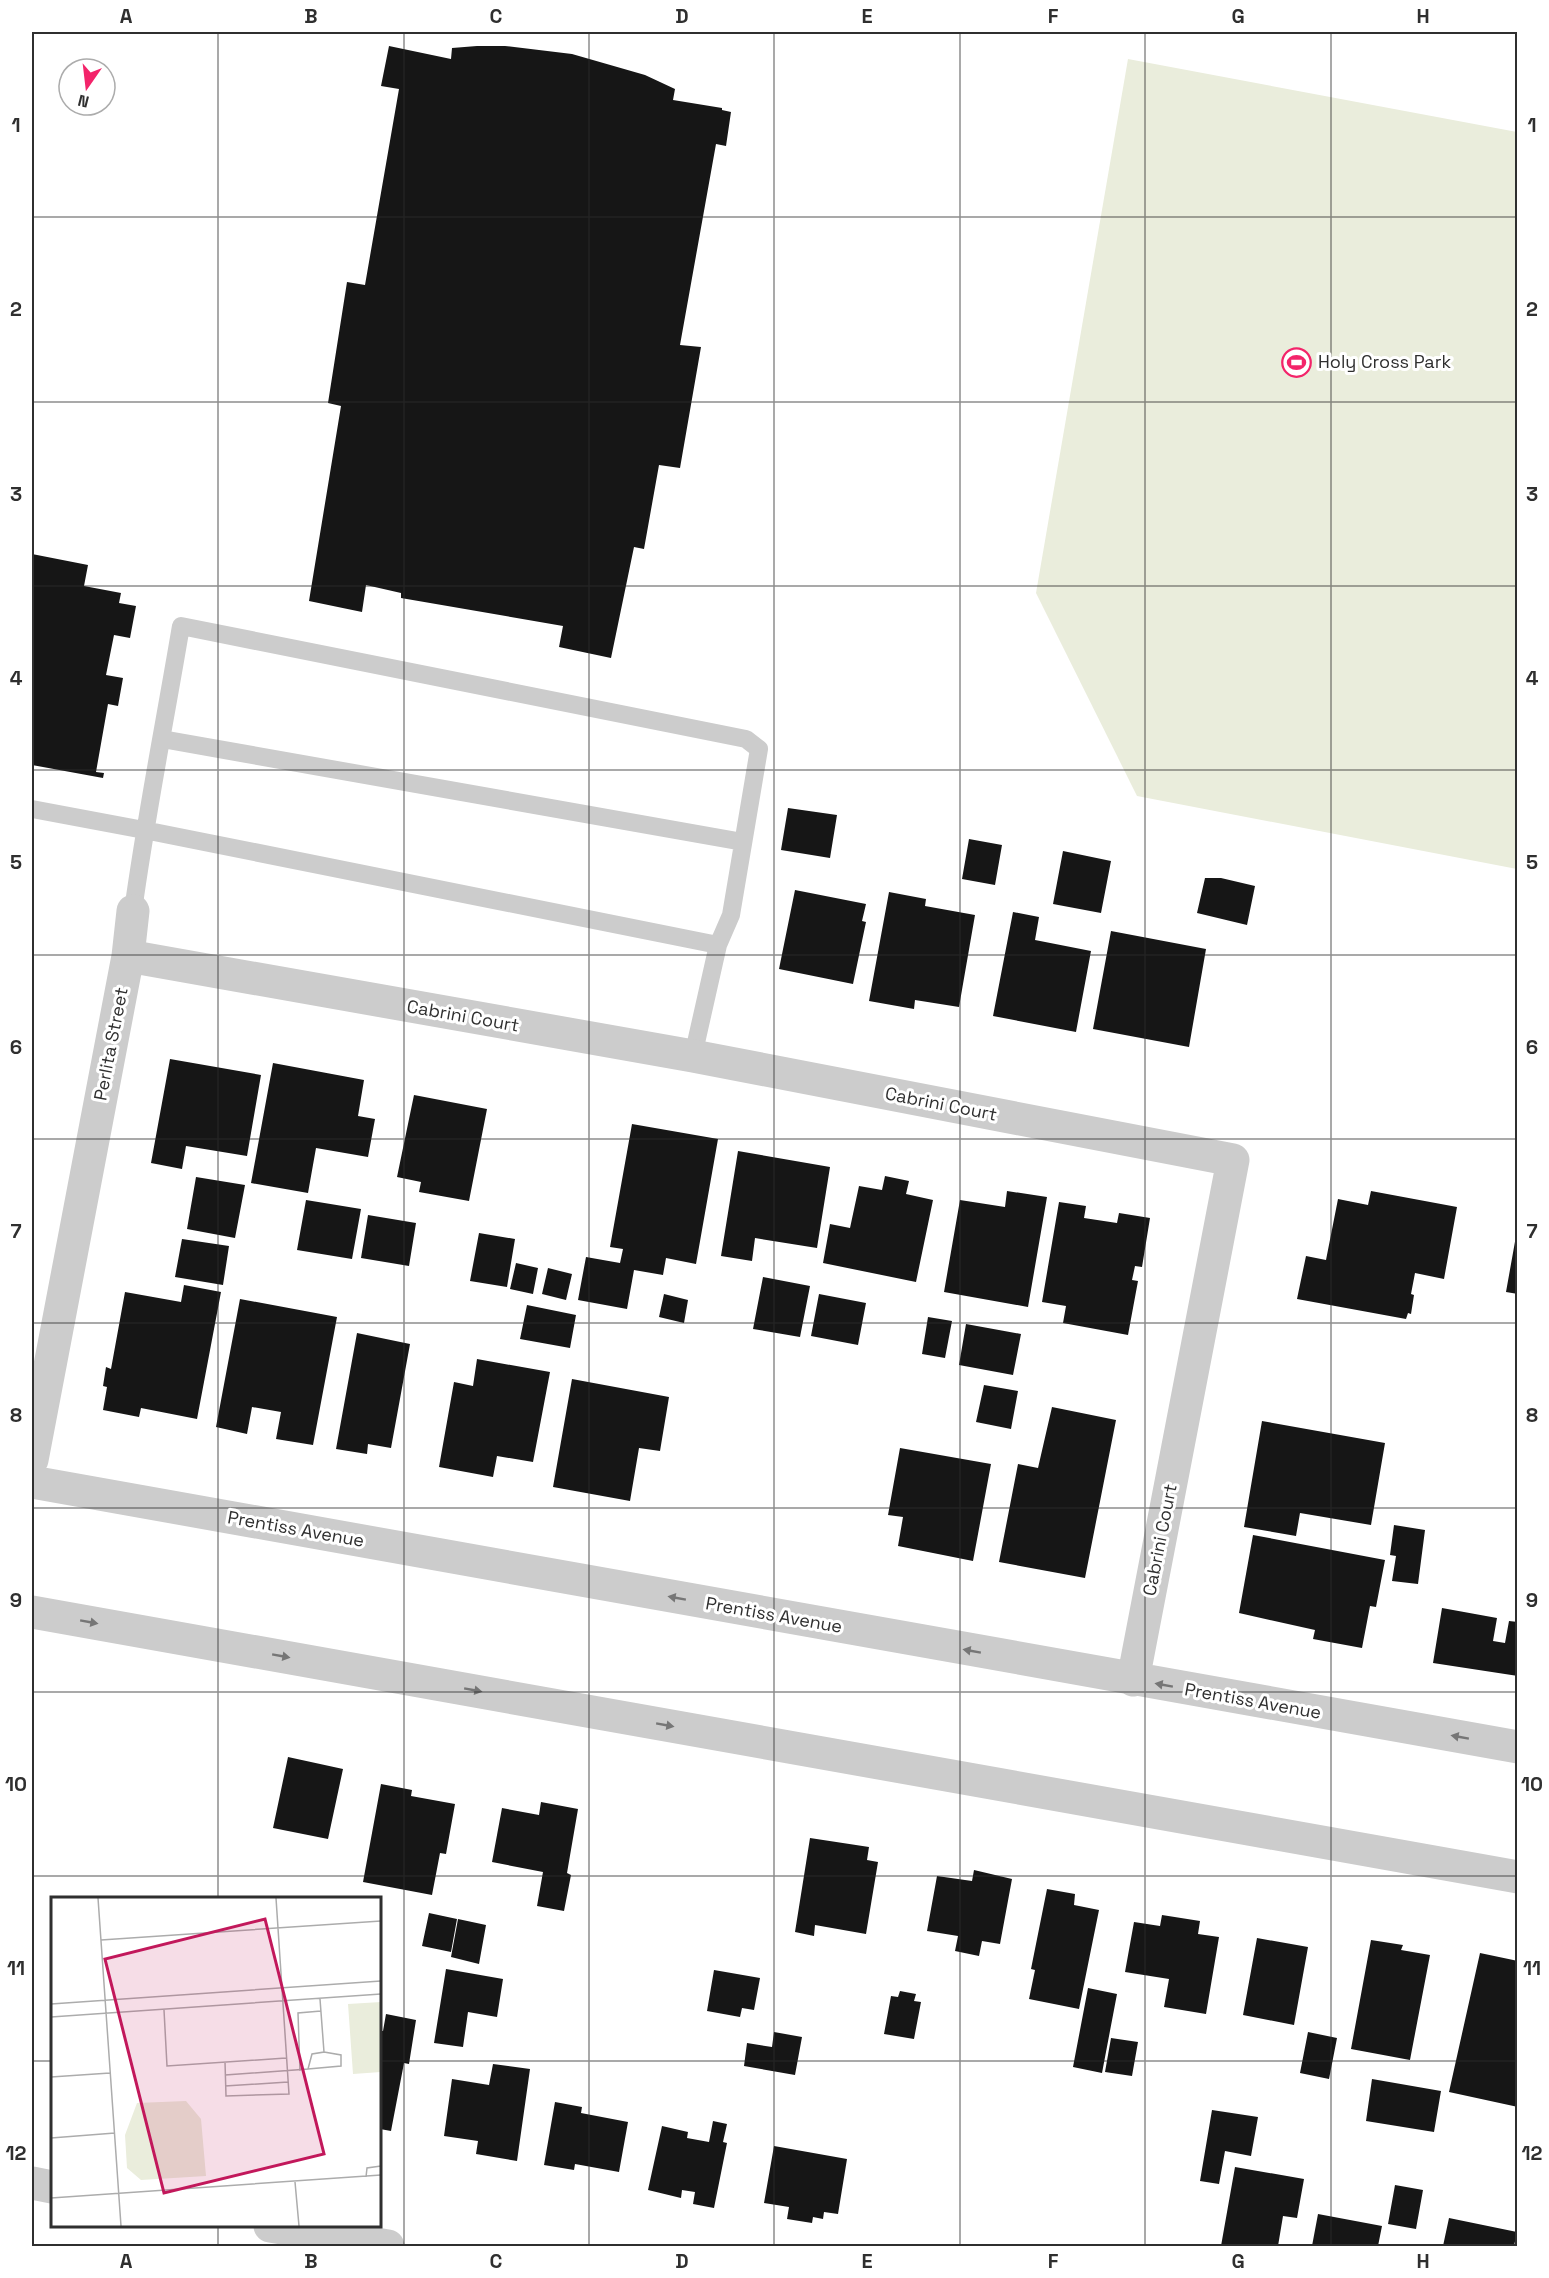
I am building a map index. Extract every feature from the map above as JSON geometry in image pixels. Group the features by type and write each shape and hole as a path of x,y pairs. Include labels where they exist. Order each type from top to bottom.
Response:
{"street":[{"name":"Perlita Street","path":"32,1460 128,956 133,911"},
{"name":"Cabrini Court","path":"128,956 693,1056 1233,1160 1133,1680"},
{"name":"Prentiss Avenue","path":"32,1482 1518,1747"},
{"path":"32,1612 1518,1877"},
{"path":"32,2183 51,2187"},
{"path":"276,2227 388,2247"}],"lane":[{"name":"Perlita Street","path":"133,911 144,830 181,626 746,739 759,749 743,842"},
{"path":"162,739 743,842 731,915 718,945 693,1056"},
{"path":"32,809 718,945"}],"green space":[{"name":"Holy Cross Park","path":"1128,59 1517,132 1517,869 1137,796 1036,593"}],"building":[{"path":"389,46 451,59 452,48 477,46 505,46 572,54 645,75 675,89 673,100 722,108 722,110 731,112 726,146 716,144 680,345 701,347 680,468 659,465 644,549 634,547 611,658 559,647 563,626 401,598 401,593 366,585 362,612 309,601 341,406 328,403 347,282 365,285 399,89 381,86"},
{"path":"32,554 88,565 84,586 121,593 119,603 136,606 130,638 114,635 106,675 123,678 118,706 108,704 96,772 104,773 103,778 32,765"},
{"path":"788,808 837,815 830,858 781,850"},
{"path":"969,839 1002,845 995,885 962,879"},
{"path":"1063,851 1111,861 1101,913 1053,904"},
{"path":"1205,878 1221,878 1255,886 1247,925 1197,913"},
{"path":"795,890 866,904 862,921 866,922 853,984 779,969"},
{"path":"889,892 926,899 925,906 975,915 959,1007 915,1000 914,1009 869,1001"},
{"path":"1013,912 1039,917 1035,940 1091,951 1076,1032 993,1016"},
{"path":"1111,931 1206,949 1189,1047 1093,1029"},
{"path":"170,1059 261,1075 247,1156 186,1146 182,1169 151,1163"},
{"path":"273,1063 364,1080 358,1116 375,1119 368,1157 316,1148 308,1193 251,1183"},
{"path":"414,1095 487,1109 469,1201 419,1192 421,1182 397,1177"},
{"path":"632,1124 718,1139 696,1264 666,1258 663,1275 634,1270 627,1309 578,1300 586,1257 620,1263 623,1249 610,1247"},
{"path":"738,1151 830,1167 817,1248 755,1238 752,1261 721,1256"},
{"path":"885,1176 909,1181 906,1194 933,1200 916,1282 823,1263 830,1224 850,1228 859,1186 882,1190"},
{"path":"196,1177 245,1185 235,1238 187,1229"},
{"path":"1007,1191 1047,1197 1028,1307 944,1292 960,1200 1005,1207"},
{"path":"1371,1191 1457,1207 1444,1279 1415,1273 1411,1294 1414,1295 1411,1314 1408,1313 1406,1319 1297,1299 1306,1256 1326,1260 1338,1199 1368,1205"},
{"path":"306,1200 361,1209 352,1259 297,1250"},
{"path":"1059,1202 1086,1206 1084,1218 1117,1223 1119,1213 1150,1218 1142,1267 1135,1266 1132,1280 1138,1281 1128,1335 1063,1323 1066,1306 1042,1302"},
{"path":"368,1215 416,1223 409,1266 361,1258"},
{"path":"479,1233 515,1239 507,1287 470,1281"},
{"path":"1516,1236 1518,1236 1518,1294 1506,1292"},
{"path":"182,1239 229,1246 223,1285 175,1277"},
{"path":"516,1263 538,1268 533,1294 510,1289"},
{"path":"548,1268 572,1274 566,1300 542,1294"},
{"path":"763,1277 810,1286 800,1337 753,1329"},
{"path":"184,1285 221,1292 197,1419 141,1408 139,1417 103,1410 107,1387 103,1386 106,1367 111,1369 125,1292 181,1302"},
{"path":"664,1294 688,1300 684,1323 659,1317"},
{"path":"819,1294 866,1303 858,1345 811,1336"},
{"path":"240,1299 337,1317 313,1445 276,1439 281,1412 252,1407 247,1434 216,1427"},
{"path":"527,1305 576,1315 570,1348 520,1339"},
{"path":"928,1317 952,1321 945,1358 922,1354"},
{"path":"966,1324 1021,1334 1013,1375 959,1365"},
{"path":"357,1333 410,1344 391,1448 368,1444 367,1454 336,1449"},
{"path":"477,1359 550,1372 533,1462 497,1456 493,1477 439,1467 454,1382 473,1386"},
{"path":"572,1379 669,1397 660,1451 639,1448 630,1501 553,1487"},
{"path":"984,1385 1018,1391 1011,1429 976,1422"},
{"path":"1052,1407 1116,1420 1085,1578 999,1562 1018,1464 1038,1468"},
{"path":"1262,1421 1385,1443 1371,1525 1300,1513 1296,1536 1244,1527"},
{"path":"900,1448 991,1464 973,1561 898,1546 903,1517 888,1515"},
{"path":"1394,1525 1425,1530 1418,1584 1392,1581 1396,1556 1390,1555"},
{"path":"1253,1535 1385,1560 1376,1607 1370,1606 1362,1648 1313,1639 1315,1630 1239,1613"},
{"path":"1442,1608 1497,1618 1493,1641 1505,1643 1509,1621 1518,1622 1518,1676 1433,1663"},
{"path":"288,1757 343,1769 328,1839 273,1828"},
{"path":"381,1784 412,1790 411,1796 455,1804 446,1854 440,1853 432,1895 363,1882"},
{"path":"541,1802 578,1809 567,1873 571,1875 564,1911 537,1906 543,1872 492,1862 502,1808 539,1815"},
{"path":"810,1838 869,1847 867,1860 878,1862 866,1934 815,1925 814,1936 795,1932"},
{"path":"974,1870 1012,1879 1000,1944 982,1941 979,1956 955,1951 958,1936 927,1931 937,1876 972,1881"},
{"path":"1047,1889 1075,1894 1074,1905 1099,1910 1079,2009 1029,1999 1035,1970 1031,1969"},
{"path":"429,1913 457,1919 451,1952 422,1946"},
{"path":"1162,1915 1200,1921 1198,1934 1219,1937 1206,2014 1164,2007 1169,1979 1125,1972 1134,1922 1160,1926"},
{"path":"458,1919 486,1925 479,1964 451,1957"},
{"path":"1257,1938 1308,1947 1294,2025 1243,2015"},
{"path":"1371,1940 1403,1945 1401,1950 1430,1955 1410,2060 1351,2049"},
{"path":"1480,1953 1518,1961 1518,2107 1449,2092"},
{"path":"446,1969 503,1979 497,2017 468,2012 463,2047 434,2043"},
{"path":"714,1970 760,1978 754,2010 742,2008 740,2017 707,2011"},
{"path":"1088,1988 1117,1994 1102,2073 1073,2067"},
{"path":"900,1991 916,1994 914,2001 921,2002 914,2039 884,2034 891,1996 898,1997"},
{"path":"386,2014 416,2020 409,2064 404,2063 391,2131 381,2129 381,2031 383,2031"},
{"path":"774,2032 802,2037 795,2075 744,2066 747,2043 772,2047"},
{"path":"1308,2032 1337,2038 1329,2079 1300,2073"},
{"path":"1111,2038 1138,2042 1132,2076 1105,2072"},
{"path":"493,2064 530,2069 517,2161 476,2154 478,2141 444,2136 452,2079 489,2085"},
{"path":"1372,2079 1441,2091 1434,2132 1366,2121"},
{"path":"555,2102 582,2107 581,2113 628,2122 619,2172 575,2164 574,2170 544,2165"},
{"path":"1212,2110 1258,2117 1251,2156 1225,2151 1219,2184 1200,2181"},
{"path":"713,2121 727,2124 723,2142 727,2143 714,2208 693,2204 695,2192 682,2190 681,2198 648,2190 662,2126 688,2132 687,2138 709,2142"},
{"path":"774,2146 847,2159 838,2214 824,2212 823,2219 813,2217 812,2223 787,2219 789,2207 764,2203"},
{"path":"1235,2167 1304,2179 1297,2218 1283,2216 1278,2246 1221,2246"},
{"path":"1395,2185 1423,2190 1416,2229 1388,2224"},
{"path":"1318,2214 1382,2226 1378,2246 1312,2246"},
{"path":"1449,2218 1517,2232 1514,2246 1443,2246"}],"place":[{"name":"Holy Cross Park","path":"1297,362"}]}
